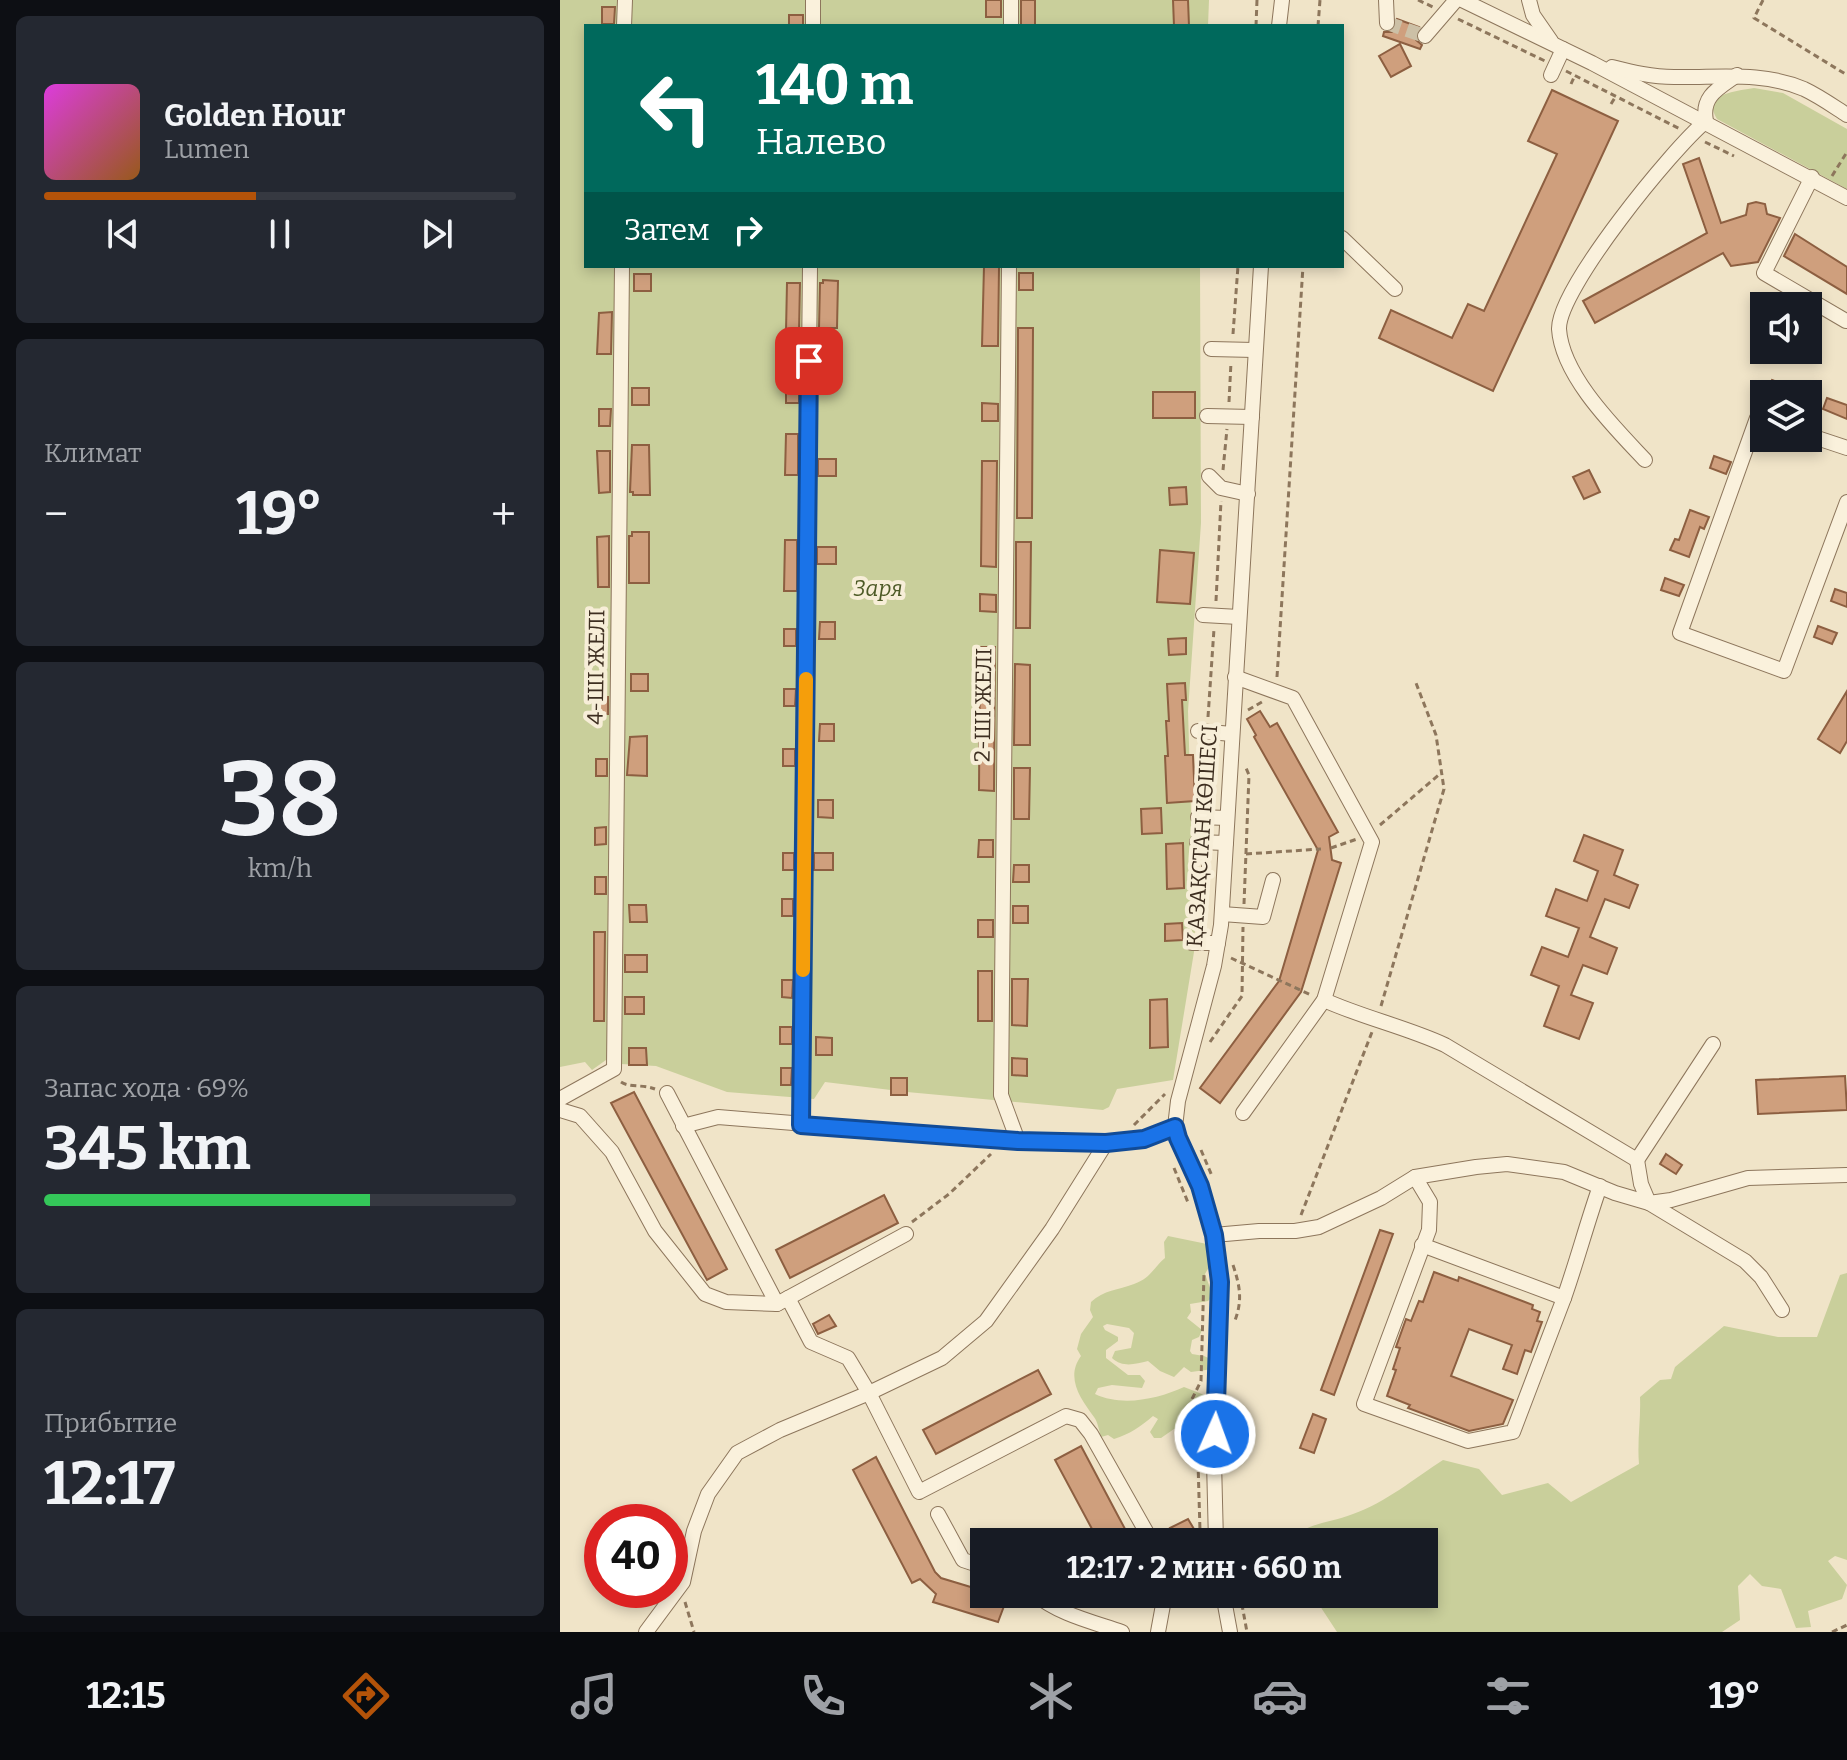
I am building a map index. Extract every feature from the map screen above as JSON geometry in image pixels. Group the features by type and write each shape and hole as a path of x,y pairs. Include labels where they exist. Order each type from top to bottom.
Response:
{"street":[{"path":"624,24 625,0"},
{"path":"813,0 813,24"},
{"path":"1011,0 1011,24"},
{"path":"1279,24 1282,0"},
{"path":"1386,0 1387,23"},
{"path":"1425,36 1456,0"},
{"path":"1462,0 1706,121 1847,198"},
{"path":"1529,0 1533,15 1558,46"},
{"path":"1553,70 1558,46"},
{"path":"1592,63 1646,76 1737,75 1773,80 1805,89 1847,115"},
{"path":"1706,121 1704,111 1710,96 1737,75"},
{"path":"1645,460 1605,418 1580,384 1559,330 1562,313 1572,292 1643,189 1706,121"},
{"path":"1812,177 1764,273 1846,321"},
{"path":"1344,240 1395,289"},
{"name":"4-ШІ ЖЕЛІ","path":"614,1069 622,268"},
{"path":"801,1125 810,268"},
{"name":"2-ШІ ЖЕЛІ","path":"1009,268 1001,1095 1012,1140"},
{"name":"ҚАЗАҚСТАН КӨШЕСІ","path":"1175,1127 1178,1101 1217,947 1222,914 1261,268"},
{"path":"1211,349 1254,350"},
{"path":"1207,416 1252,417"},
{"path":"1750,438 1680,633 1784,671 1847,502"},
{"path":"1822,440 1847,448"},
{"path":"1209,476 1221,488 1248,494"},
{"path":"1203,615 1239,617"},
{"path":"1235,677 1293,698 1372,842 1324,1000 1243,1113"},
{"path":"1198,731 1232,734"},
{"path":"1198,817 1227,818"},
{"path":"1197,842 1226,843"},
{"path":"1222,914 1263,917 1273,880"},
{"path":"1192,943 1217,947"},
{"path":"1324,1000 1445,1045 1637,1160"},
{"path":"1649,1203 1641,1184 1637,1160 1713,1044"},
{"path":"560,1099 614,1069"},
{"path":"667,1093 782,1301 811,1342 848,1358 919,1492 1066,1416 1080,1420 1091,1434 1144,1528"},
{"path":"560,1110 580,1116 612,1152 655,1231 705,1294 726,1302 782,1301 906,1234"},
{"path":"683,1126 718,1117 1012,1140 1106,1143 1144,1139 1175,1127 1200,1186 1214,1235 1220,1282 1214,1461 1216,1528"},
{"path":"688,1559 694,1531 708,1494 737,1453 780,1430 942,1358 986,1321 1052,1229 1106,1143"},
{"path":"1829,1176 1847,1162"},
{"path":"1214,1235 1319,1227 1381,1198 1415,1177 1507,1164 1564,1172 1649,1203 1745,1261 1761,1277 1782,1310"},
{"path":"1649,1203 1671,1200 1748,1178 1847,1175"},
{"path":"1415,1177 1430,1202 1429,1230 1364,1404 1468,1441 1513,1432 1584,1243 1589,1215 1600,1186"},
{"path":"1422,1245 1564,1298"},
{"path":"938,1514 963,1560 970,1562"},
{"path":"646,1632 664,1608"},
{"path":"1058,1608 1122,1632"},
{"path":"1158,1632 1162,1608"},
{"path":"1226,1608 1230,1632"}],"path":[{"path":"1256,24 1257,0"},
{"path":"1318,24 1320,0"},
{"path":"1763,0 1754,18 1847,75"},
{"path":"1463,21 1553,70 1575,75 1736,157"},
{"path":"1571,84 1575,75"},
{"path":"1611,104 1616,96"},
{"path":"1242,714 1273,696 1275,690 1303,268"},
{"path":"1295,1231 1377,1021 1444,789 1436,735 1416,683"},
{"path":"1244,765 1249,775"},
{"path":"1331,848 1369,836 1441,773"},
{"path":"1246,854 1321,849"},
{"path":"1217,947 1324,1000"},
{"path":"614,1069 616,1078 624,1084 641,1084 667,1093"},
{"path":"906,1234 905,1227 1012,1140"},
{"path":"1174,1168 1192,1212"},
{"path":"1199,1447 1190,1424 1191,1401 1201,1381 1204,1265"},
{"path":"1199,1460 1201,1528"},
{"path":"686,1608 694,1632"},
{"path":"1243,1608 1247,1632"},
{"path":"1832,1632 1847,1625"}],"green space":[{"name":"Заря","path":"560,0 1209,0 1208,24 584,24 584,268 1200,268 1201,523 1188,711 1192,846 1198,850 1194,952 1173,1080 1117,1089 1109,1107 1103,1110 825,1082 814,1099 727,1092 656,1066 621,1064 613,1055 592,1070 585,1062 560,1067"},
{"path":"1754,88 1783,93 1847,129 1847,189 1717,119 1713,111 1717,99"},
{"path":"1168,1236 1207,1244 1216,1251 1205,1274 1213,1296 1208,1301 1190,1304 1191,1312 1187,1318 1202,1330 1199,1337 1192,1340 1190,1351 1215,1361 1213,1369 1191,1372 1184,1367 1174,1377 1148,1361 1120,1363 1112,1358 1115,1351 1131,1348 1134,1333 1129,1328 1107,1324 1103,1326 1105,1330 1118,1337 1118,1341 1106,1350 1106,1358 1128,1375 1140,1375 1145,1381 1142,1388 1112,1385 1098,1388 1095,1394 1128,1401 1163,1395 1184,1387 1207,1396 1205,1407 1199,1410 1193,1428 1174,1429 1161,1438 1154,1438 1150,1432 1158,1419 1153,1416 1120,1437 1101,1437 1096,1421 1080,1396 1074,1372 1081,1356 1077,1349 1081,1334 1093,1317 1091,1302 1148,1276 1165,1258 1164,1242"},
{"path":"1847,1273 1847,1560 1835,1556 1828,1561 1847,1585 1842,1599 1808,1611 1811,1627 1796,1628 1781,1589 1762,1586 1750,1574 1738,1586 1740,1620 1722,1632 1337,1632 1321,1608 1438,1608 1438,1528 1308,1528 1377,1503 1443,1460 1479,1469 1502,1495 1548,1483 1571,1502 1639,1464 1640,1397 1660,1380 1671,1379 1675,1367 1724,1326 1778,1337 1817,1337 1840,1275"}],"building":[{"path":"986,0 1001,0 1001,17 986,17"},
{"path":"1021,0 1035,0 1035,24 1021,24"},
{"path":"1173,0 1188,0 1189,24 1174,24"},
{"path":"602,7 615,7 614,24 602,24"},
{"path":"789,15 803,15 803,24 789,24"},
{"path":"1397,19 1419,27 1415,35 1422,45 1420,49 1383,36 1384,32 1392,32"},
{"path":"1400,44 1411,66 1391,77 1379,56"},
{"path":"1552,90 1618,121 1493,391 1379,338 1391,310 1452,338 1468,304 1484,311 1557,154 1528,141"},
{"path":"1699,158 1721,223 1746,215 1748,204 1756,202 1765,204 1767,214 1780,218 1758,262 1731,266 1723,253 1595,323 1583,301 1707,233 1683,164"},
{"path":"1795,234 1847,267 1847,294 1784,256"},
{"path":"984,268 999,268 998,346 982,346"},
{"path":"1019,273 1033,273 1033,290 1019,290"},
{"path":"634,274 651,274 651,291 634,291"},
{"path":"823,280 838,281 837,328 819,328 820,283"},
{"path":"787,283 800,283 799,331 786,331"},
{"path":"612,312 611,354 597,354 599,313"},
{"path":"1018,328 1033,328 1032,518 1017,518"},
{"path":"786,355 799,355 799,403 786,403"},
{"path":"819,356 838,356 838,374 819,373"},
{"path":"632,388 649,388 649,405 632,405"},
{"path":"1153,392 1195,392 1195,418 1153,418"},
{"path":"1827,398 1847,405 1847,419 1823,409"},
{"path":"982,403 998,404 998,421 982,421"},
{"path":"599,409 611,409 610,426 599,426"},
{"path":"786,434 798,434 798,475 785,475"},
{"path":"632,445 649,445 650,495 633,495 630,492"},
{"path":"597,451 610,451 610,492 599,493"},
{"path":"1714,456 1731,462 1726,474 1710,468"},
{"path":"818,459 836,459 836,476 818,476"},
{"path":"982,461 997,461 996,567 981,566"},
{"path":"1589,470 1600,492 1584,499 1573,477"},
{"path":"1186,487 1187,504 1170,505 1169,488"},
{"path":"1690,510 1709,517 1704,529 1700,527 1689,557 1670,550 1675,539 1679,540"},
{"path":"632,532 649,532 649,583 629,583 629,536"},
{"path":"609,536 609,587 598,587 597,537"},
{"path":"785,540 797,540 797,591 784,591"},
{"path":"1016,542 1031,542 1030,628 1016,628"},
{"path":"817,547 836,547 836,564 817,564"},
{"path":"1160,550 1194,553 1190,604 1157,602"},
{"path":"1665,578 1684,585 1679,596 1661,590"},
{"path":"1835,589 1847,593 1847,607 1831,601"},
{"path":"980,594 996,595 996,612 980,611"},
{"path":"820,622 835,622 835,639 819,639"},
{"path":"1818,626 1837,633 1832,644 1814,637"},
{"path":"784,629 796,629 796,646 784,646"},
{"path":"1186,638 1186,654 1169,655 1168,639"},
{"path":"980,647 995,647 994,791 979,790"},
{"path":"1015,664 1030,665 1030,745 1014,745"},
{"path":"631,674 648,674 648,691 631,691"},
{"path":"1185,683 1186,700 1182,700 1185,755 1193,755 1195,801 1167,803 1167,684"},
{"path":"784,689 796,689 795,706 784,706"},
{"path":"1847,691 1847,741 1840,753 1818,739"},
{"path":"596,697 608,697 608,714 596,714"},
{"path":"1260,711 1270,727 1277,723 1338,832 1329,837 1332,860 1341,863 1301,992 1220,1103 1200,1088 1279,981 1318,850 1254,737 1256,735 1247,719"},
{"path":"820,724 834,724 834,741 819,741"},
{"path":"647,736 647,776 627,775 630,737"},
{"path":"783,749 795,749 795,766 783,766"},
{"path":"596,759 607,759 607,776 596,776"},
{"path":"1014,768 1030,768 1029,819 1014,819"},
{"path":"818,800 833,800 833,818 818,817"},
{"path":"1161,808 1162,833 1142,834 1141,809"},
{"path":"606,827 606,844 595,845 595,828"},
{"path":"1584,835 1623,850 1614,875 1638,885 1629,908 1605,899 1590,937 1617,948 1607,974 1583,965 1571,995 1593,1003 1579,1039 1544,1026 1559,986 1531,975 1542,947 1568,957 1579,928 1546,916 1556,889 1587,901 1598,871 1574,861"},
{"path":"979,840 993,840 993,857 978,857"},
{"path":"1183,843 1184,888 1167,889 1166,844"},
{"path":"783,853 794,853 794,870 783,870"},
{"path":"814,853 833,853 833,870 814,870"},
{"path":"1014,865 1029,865 1029,882 1013,882"},
{"path":"595,877 606,877 606,894 595,894"},
{"path":"782,899 793,899 793,916 782,916"},
{"path":"629,905 646,905 647,922 630,922"},
{"path":"1013,906 1028,906 1028,923 1013,923"},
{"path":"978,920 993,920 993,937 978,937"},
{"path":"1182,923 1183,940 1165,941 1165,924"},
{"path":"594,932 605,932 604,1021 594,1021"},
{"path":"625,955 647,955 647,972 625,972"},
{"path":"978,971 992,971 992,1021 978,1021"},
{"path":"1012,979 1028,979 1027,1026 1012,1025"},
{"path":"782,980 793,980 792,998 782,997"},
{"path":"625,997 644,997 644,1014 625,1014"},
{"path":"1167,999 1168,1047 1150,1048 1150,1000"},
{"path":"780,1027 792,1027 792,1044 780,1044"},
{"path":"816,1037 832,1038 832,1055 816,1055"},
{"path":"629,1048 646,1048 647,1065 629,1065"},
{"path":"1012,1058 1027,1059 1027,1076 1012,1075"},
{"path":"781,1068 792,1068 791,1085 781,1085"},
{"path":"1845,1076 1847,1110 1758,1114 1756,1080"},
{"path":"891,1078 907,1078 907,1095 891,1095"},
{"path":"634,1092 727,1269 707,1280 611,1103"},
{"path":"1666,1154 1682,1165 1676,1174 1660,1164"},
{"path":"884,1195 898,1223 790,1278 776,1250"},
{"path":"1380,1230 1393,1234 1334,1395 1321,1390"},
{"path":"1434,1272 1458,1281 1459,1277 1533,1305 1532,1309 1540,1312 1537,1321 1542,1322 1531,1352 1525,1350 1517,1374 1503,1369 1512,1345 1469,1329 1451,1376 1513,1400 1503,1424 1469,1431 1408,1408 1410,1405 1387,1396 1396,1370 1393,1369 1400,1348 1396,1347 1406,1319 1411,1321 1419,1301 1423,1302"},
{"path":"829,1315 836,1326 818,1334 813,1324"},
{"path":"1038,1370 1051,1394 936,1454 923,1430"},
{"path":"1313,1414 1326,1419 1314,1453 1300,1448"},
{"path":"1081,1446 1125,1528 1091,1528 1055,1460"},
{"path":"876,1457 935,1572 941,1578 970,1587 970,1608 1003,1608 998,1622 933,1602 936,1594 920,1579 912,1583 853,1470"},
{"path":"1188,1519 1193,1528 1170,1528"}],"tunnel":[{"path":"1387,23 1425,36"}],"slow traffic":[{"path":"803,970 806,679"}],"route":[{"path":"809,361 801,1125 1018,1141 1106,1143 1144,1139 1175,1127 1200,1186 1214,1235 1220,1282 1215,1434"}]}
